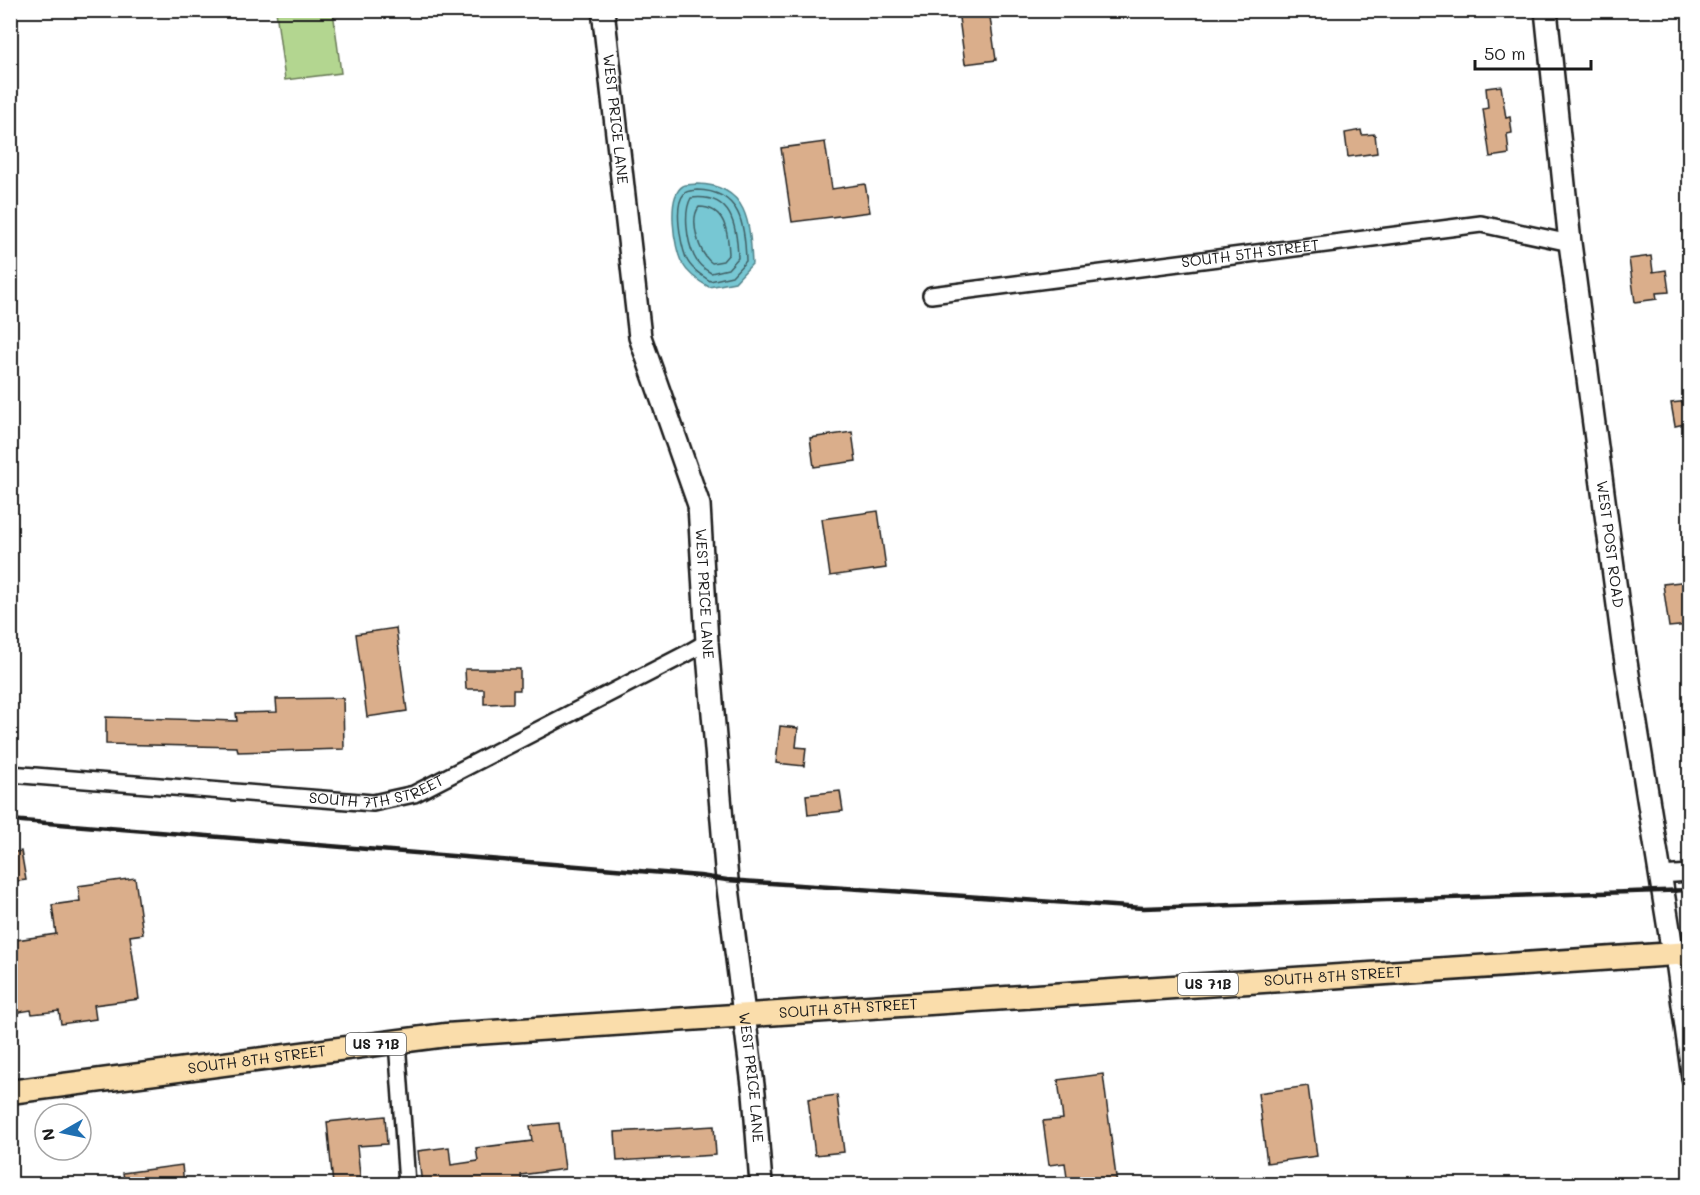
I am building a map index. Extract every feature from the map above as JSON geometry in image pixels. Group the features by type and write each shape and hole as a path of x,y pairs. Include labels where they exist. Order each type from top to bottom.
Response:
{"main road":[{"name":"SOUTH 8TH STREET","path":"10,1092 446,1035 1681,954"}],"street":[{"name":"WEST PRICE LANE","path":"603,10 640,337 699,505 707,642 727,880 754,1093 761,1185"},
{"name":"WEST POST ROAD","path":"1546,10 1570,243 1623,643 1660,875 1681,954 1689,1078"},
{"name":"SOUTH 5TH STREET","path":"931,295 1481,224 1570,243"},
{"name":"SOUTH 7TH STREET","path":"10,774 373,803 414,794 707,642"},
{"path":"1660,875 1689,873"},
{"path":"397,1041 407,1185"}],"green space":[{"path":"276,11 333,11 341,73 285,80"}],"water":[{"path":"697,184 714,186 727,191 743,209 750,234 752,264 735,282 709,287 690,274 679,256 673,223 675,200 683,186"}],"building":[{"path":"958,10 989,10 996,60 965,64"},
{"path":"1501,86 1506,118 1510,117 1512,133 1507,134 1509,154 1490,157 1483,109 1488,108 1486,88"},
{"path":"1361,130 1362,135 1375,134 1377,153 1348,157 1345,133"},
{"path":"825,142 832,189 865,184 870,212 792,222 781,148"},
{"path":"1651,256 1653,272 1666,270 1669,292 1656,293 1657,299 1635,302 1629,259"},
{"path":"1689,401 1689,423 1675,426 1671,403"},
{"path":"852,432 856,461 814,467 810,438"},
{"path":"878,511 886,568 830,576 822,519"},
{"path":"1689,581 1689,625 1669,627 1663,584"},
{"path":"396,628 407,711 367,717 356,634"},
{"path":"465,669 520,669 520,690 513,690 513,703 484,704 484,689 466,689"},
{"path":"343,698 344,749 238,752 237,747 106,744 106,717 237,721 236,713 277,712 276,699"},
{"path":"780,726 798,728 796,747 806,748 804,766 776,763"},
{"path":"840,791 843,811 808,815 806,795"},
{"path":"21,851 26,880 10,882 10,853"},
{"path":"135,878 143,934 130,936 139,999 94,1005 96,1019 61,1024 59,1011 32,1014 31,1010 14,1013 10,991 10,941 56,934 52,905 80,901 78,886"},
{"path":"1103,1074 1117,1185 1068,1185 1065,1163 1049,1165 1043,1121 1063,1119 1058,1080"},
{"path":"1308,1086 1317,1156 1267,1163 1258,1093"},
{"path":"837,1095 844,1152 815,1155 808,1099"},
{"path":"385,1116 387,1144 357,1146 361,1185 333,1185 327,1122"},
{"path":"559,1123 565,1169 521,1175 522,1185 422,1185 418,1151 449,1147 451,1165 478,1161 476,1148 532,1141 530,1126"},
{"path":"714,1126 716,1155 617,1161 615,1132"},
{"path":"182,1165 184,1185 125,1185 123,1173"}],"railway":[{"path":"10,820 727,880 1143,908 1690,890"}]}
